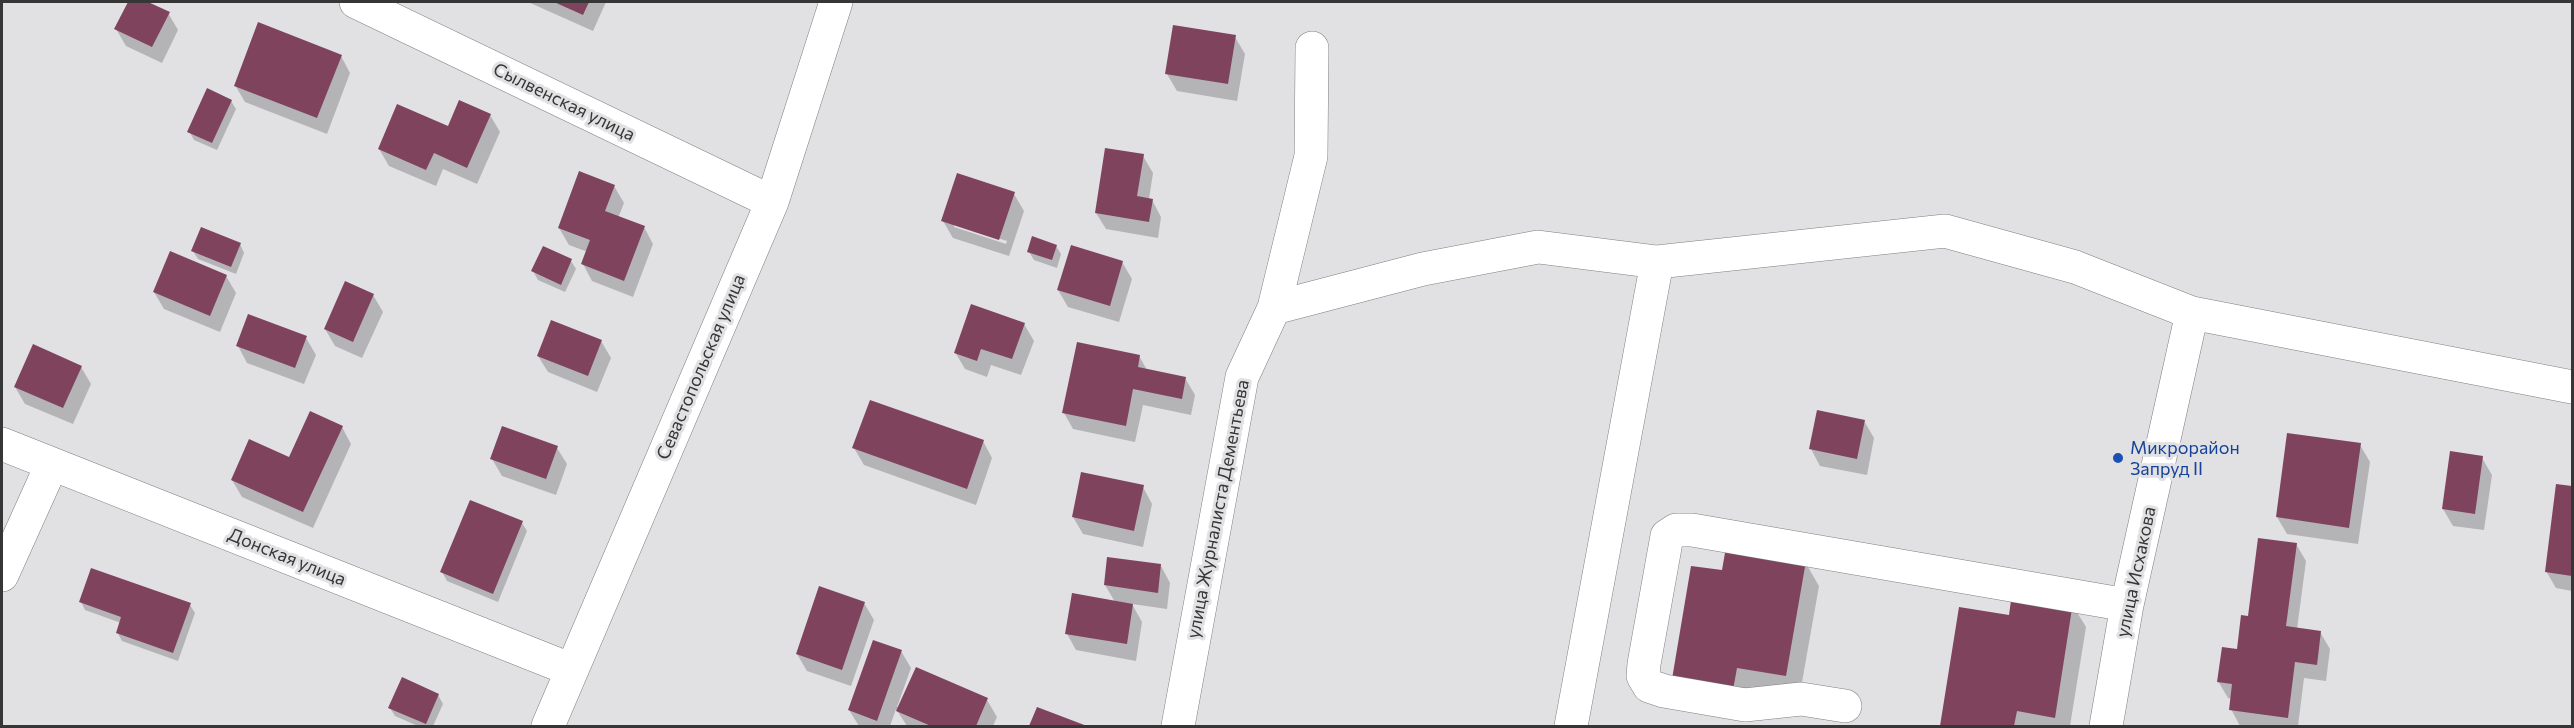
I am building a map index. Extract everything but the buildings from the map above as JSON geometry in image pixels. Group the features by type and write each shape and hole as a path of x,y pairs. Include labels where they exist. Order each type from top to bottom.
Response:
{"street":[{"name":"Сылвенская улица","path":"356,2 772,202"},
{"name":"Севастопольская улица","path":"548,726 772,202 836,2"},
{"name":"улица Журналиста Дементьева","path":"1178,726 1242,377 1274,308 1311,156 1312,48"},
{"path":"1274,308 1422,269 1538,247 1657,262 1945,231 2075,267 2192,313 2572,387"},
{"path":"1572,726 1657,262"},
{"name":"улица Исхакова","path":"2106,726 2127,605 2192,313"},
{"name":"Донская улица","path":"2,444 572,670"},
{"path":"2,575 52,464"},
{"path":"1845,706 1802,699 1744,705 1664,691 1649,686 1643,676 1644,664 1667,536 1676,530 1692,530 2127,605"}],"place":[{"name":"Микрорайон Запруд II","path":"2118,458"}]}
